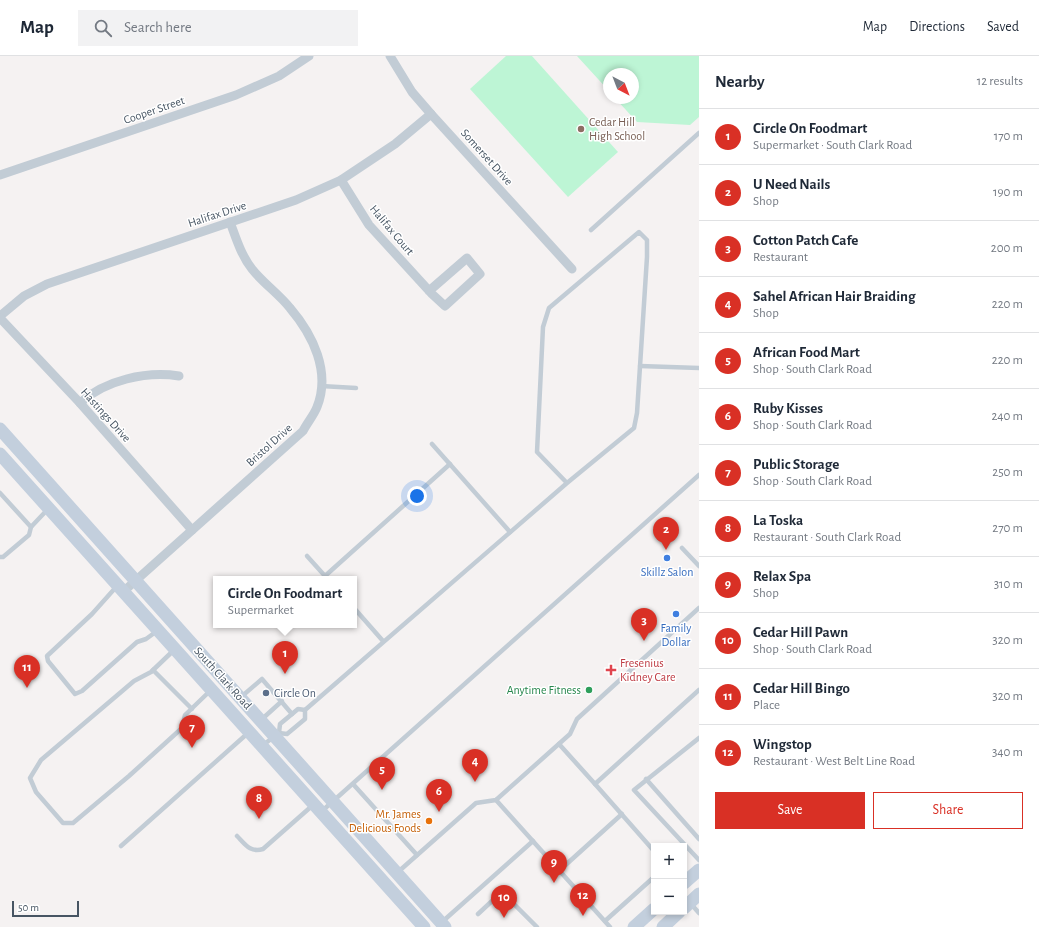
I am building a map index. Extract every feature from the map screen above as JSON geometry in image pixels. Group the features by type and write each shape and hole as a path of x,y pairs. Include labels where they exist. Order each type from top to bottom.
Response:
{"main road":[{"name":"South Clark Road","path":"0,429 240,698 260,720 276,734 441,926"},
{"name":"South Clark Road","path":"0,454 424,927"},
{"path":"687,880 699,870"},
{"path":"385,883 397,873"},
{"path":"634,927 651,912"},
{"path":"663,927 676,915"}],"street":[{"name":"Cooper Street","path":"0,175 236,95 279,76 309,56"},
{"name":"Somerset Drive","path":"390,56 412,92 572,269"},
{"name":"Halifax Drive","path":"0,317 24,296 47,284 296,200 341,180 395,144 431,114"},
{"name":"Halifax Court","path":"341,180 369,225 429,291 445,306 480,274 467,258 429,291"},
{"name":"Bristol Drive","path":"121,588 136,581 303,430 317,406 322,380 319,356 309,333 290,308 252,269 241,252 230,222"},
{"name":"Hastings Drive","path":"0,317 80,403 192,530"},
{"path":"80,403 91,393 106,385 155,374 179,376"}],"lane":[{"path":"590,230 699,133"},
{"path":"276,734 287,734 305,719 306,710 383,641 567,483 634,428 638,413 647,240 639,232 549,308 543,327 537,452 567,483"},
{"path":"640,366 699,368"},
{"path":"320,386 356,388"},
{"path":"432,444 510,532"},
{"path":"328,576 450,464"},
{"path":"237,836 250,849 256,851 263,848 318,808 333,801 699,475"},
{"path":"0,493 31,527"},
{"path":"0,557 3,557 29,535 31,527 49,508"},
{"path":"682,548 699,566"},
{"path":"307,556 324,576"},
{"path":"121,588 47,656 48,661 75,694 82,691 137,642 146,639 158,630"},
{"path":"397,873 476,803 496,800 570,734 577,719 699,608"},
{"path":"357,611 383,641"},
{"path":"176,649 154,670 134,681 42,760 30,778 36,792 63,823 73,823 129,776 182,728 185,715 212,690"},
{"path":"154,670 192,709"},
{"path":"240,698 262,679 292,714"},
{"path":"595,784 699,690"},
{"path":"260,720 282,701"},
{"path":"262,746 276,734 280,724 298,709 306,710"},
{"path":"121,846 250,732"},
{"path":"699,738 634,790 699,860"},
{"path":"559,744 651,848"},
{"path":"646,779 699,839"},
{"path":"353,784 417,855"},
{"path":"496,800 610,927"},
{"path":"560,870 622,814"},
{"path":"441,926 533,840"},
{"path":"605,921 652,879"},
{"path":"478,914 492,901 507,897 537,927"},
{"path":"691,901 699,913"}],"green space":[{"path":"506,56 532,56 618,152 568,197 470,89"},
{"path":"577,56 699,56 699,117 690,125 637,122 620,104 639,104 639,68 603,68 603,84"}],"place":[{"name":"Cedar Hill High School","path":"581,129"},
{"name":"U Need Nails","path":"666,550"},
{"name":"Skillz Salon","path":"667,558"},
{"name":"Family Dollar","path":"676,614"},
{"name":"Cotton Patch Cafe","path":"644,641"},
{"name":"Fresenius Kidney Care","path":"611,670"},
{"name":"Circle On Foodmart","path":"285,674"},
{"name":"Cedar Hill Bingo","path":"27,688"},
{"name":"Anytime Fitness","path":"589,690"},
{"name":"Circle On","path":"266,693"},
{"name":"Public Storage","path":"192,748"},
{"name":"Sahel African Hair Braiding","path":"475,782"},
{"name":"African Food Mart","path":"382,790"},
{"name":"Ruby Kisses","path":"439,812"},
{"name":"La Toska","path":"259,819"},
{"name":"Mr. James Delicious Foods","path":"429,821"},
{"name":"Relax Spa","path":"554,883"},
{"name":"Wingstop","path":"583,916"},
{"name":"Cedar Hill Pawn","path":"504,918"}]}
